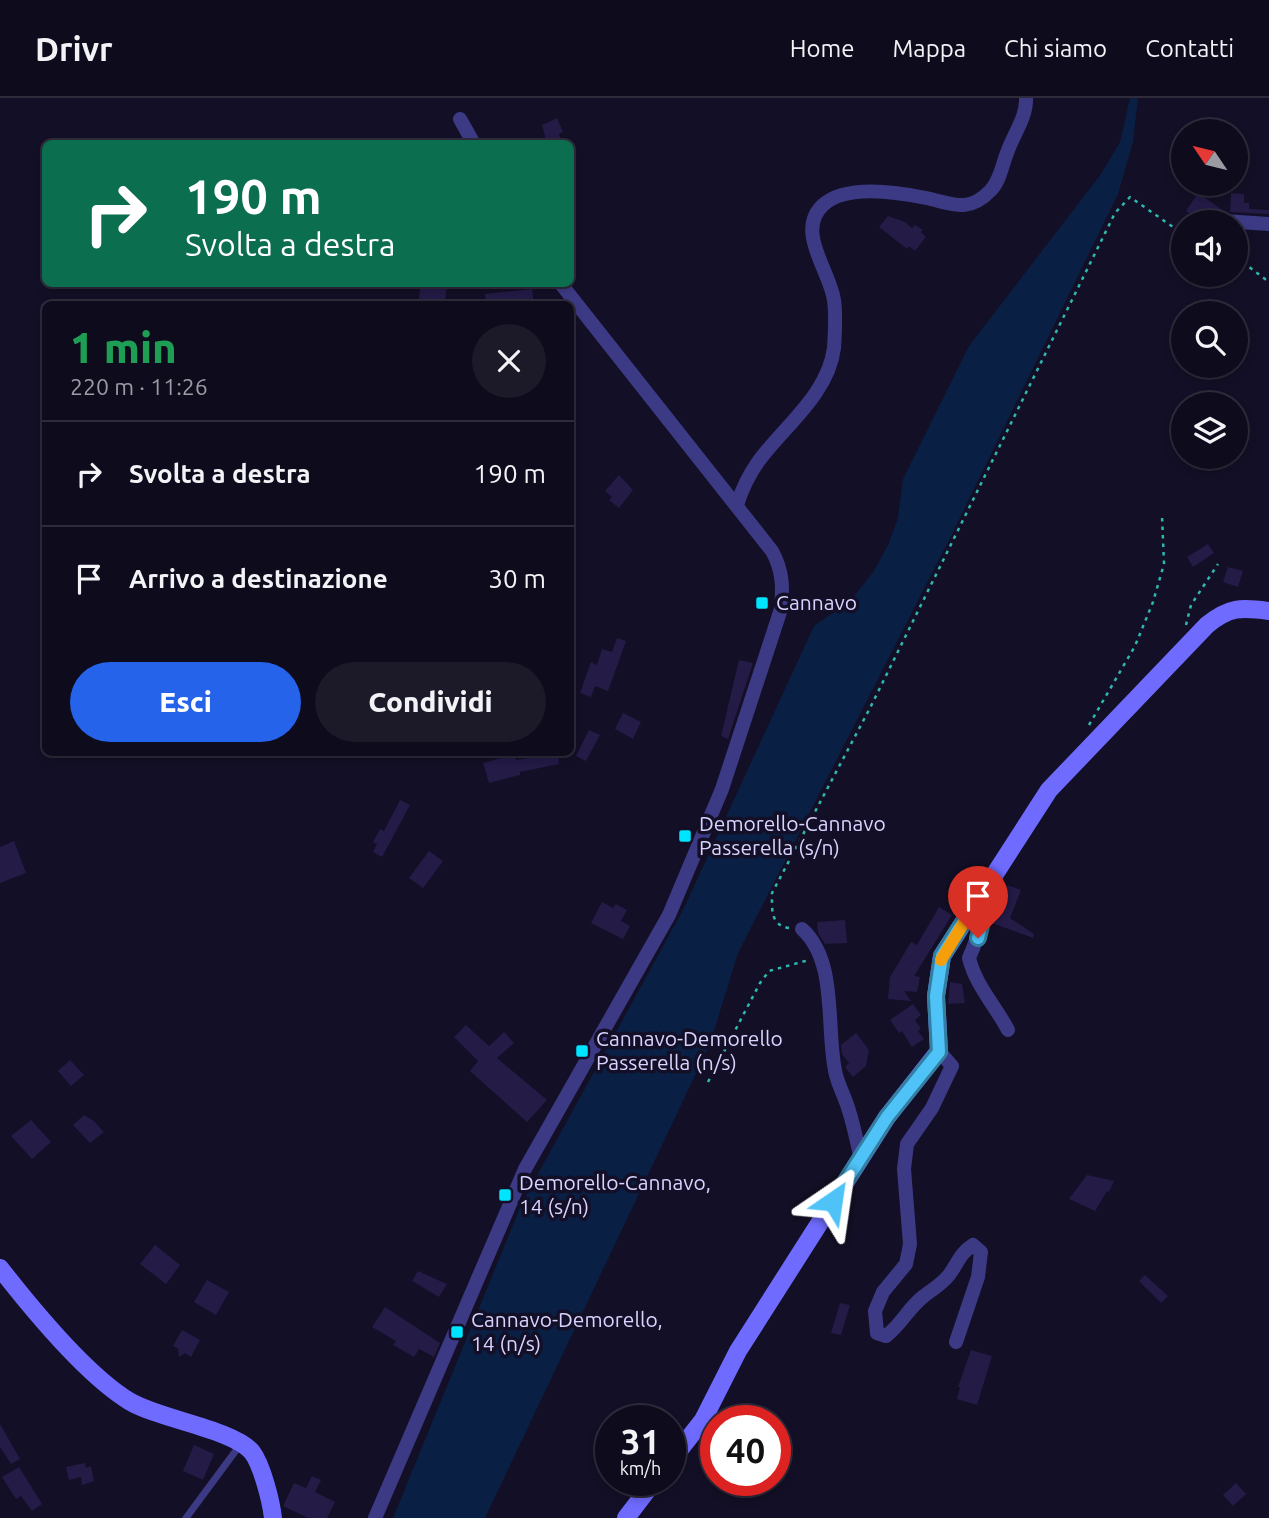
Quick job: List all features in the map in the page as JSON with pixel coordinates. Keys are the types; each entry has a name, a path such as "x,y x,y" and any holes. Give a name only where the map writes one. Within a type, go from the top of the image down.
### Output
{"street":[{"path":"737,505 744,484 759,460 810,401 832,360 834,299 812,232 814,216 839,195 870,191 926,198 952,206 964,206 979,200 998,181 1027,107 1026,98"},
{"path":"460,120 472,140"},
{"path":"1248,223 1269,224"},
{"path":"375,1518 525,1169 669,915 722,789 781,609 783,584 779,563 772,551 563,287"},
{"path":"956,1342 978,1277 981,1252 973,1245 962,1252 949,1275 925,1295 886,1336 877,1333 875,1311 883,1292 906,1264 910,1244 904,1169 907,1144 932,1108 952,1066 939,1052 936,996 942,956 1049,790 1223,612 1242,608 1269,611"},
{"path":"985,888 986,905 978,938 969,958 980,988 999,1012 1008,1030"},
{"path":"802,929 811,937 822,965 830,1007 836,1074 849,1111 860,1158"},
{"path":"686,1442 703,1420 738,1351 860,1158 887,1117 939,1052"},
{"path":"0,1268 23,1298 88,1368 128,1401 241,1444 251,1452 260,1468 273,1518"},
{"path":"626,1518 643,1496"}],"lane":[{"path":"186,1518 241,1444"}],"path":[{"path":"802,929 780,927 772,913 772,893 870,708 1115,213 1130,197 1171,226"},
{"path":"1248,266 1269,282"},
{"path":"1084,754 1084,736 1095,711 1135,646 1153,602 1164,564 1162,516"},
{"path":"1184,650 1184,631 1192,605 1218,564"},
{"path":"708,1082 760,983 769,971 804,960 812,960 822,965"}],"water":[{"path":"1130,98 1138,98 1133,142 1118,194 953,532 738,953 710,1044 485,1518 393,1518 522,1203 684,908 814,626 851,600 874,571 898,518 903,479 969,346 1101,174 1120,142"}],"building":[{"path":"557,118 563,132 559,134 561,140 546,140 542,125"},
{"path":"1196,196 1202,196 1223,210 1187,210"},
{"path":"1231,196 1244,196 1244,203 1249,203 1249,209 1269,210 1269,214 1248,213 1248,210 1230,210"},
{"path":"888,216 905,222 912,228 915,225 923,230 921,232 926,237 915,251 909,246 907,249 879,227"},
{"path":"421,287 447,287 445,301 418,301"},
{"path":"532,289 534,301 486,301 485,294"},
{"path":"619,475 633,490 619,508 609,500 612,497 605,491"},
{"path":"1208,544 1214,553 1193,567 1187,557"},
{"path":"1228,567 1243,571 1238,587 1223,582"},
{"path":"617,638 626,641 608,691 595,686 591,697 580,693 591,662 597,665 602,649 612,652"},
{"path":"739,660 753,663 728,739 721,736"},
{"path":"623,713 641,722 633,739 615,729"},
{"path":"589,730 600,735 586,761 576,756"},
{"path":"508,756 515,756 516,760 558,756 559,764 520,772 520,775 489,783 483,763"},
{"path":"400,800 410,805 382,857 373,852 377,844 373,842 380,829 384,831"},
{"path":"14,841 26,873 0,883 0,847"},
{"path":"429,851 443,861 423,888 409,878"},
{"path":"1007,885 1021,890 1010,918 1034,934 1033,938 992,923"},
{"path":"602,902 613,908 616,904 627,910 621,921 630,926 623,939 591,923"},
{"path":"939,907 952,915 914,976 920,977 917,992 904,991 911,1001 888,999 890,977 911,942 917,945"},
{"path":"845,920 847,943 825,944 818,933 817,922"},
{"path":"950,982 962,984 965,1003 948,1004"},
{"path":"913,1004 921,1015 915,1020 924,1039 912,1047 902,1031 899,1033 890,1020"},
{"path":"466,1025 489,1046 504,1032 514,1043 497,1058 547,1100 527,1122 470,1071 478,1061 454,1037"},
{"path":"856,1033 869,1050 866,1066 853,1077 845,1067 849,1063 842,1054 841,1045"},
{"path":"70,1060 84,1075 71,1086 58,1071"},
{"path":"84,1115 104,1132 90,1143 73,1125"},
{"path":"31,1120 51,1142 32,1159 11,1136"},
{"path":"1087,1175 1114,1181 1095,1211 1069,1199"},
{"path":"155,1245 180,1265 166,1284 140,1264"},
{"path":"418,1271 447,1284 439,1297 412,1281"},
{"path":"1145,1275 1168,1296 1161,1303 1139,1281"},
{"path":"207,1280 229,1292 216,1315 194,1302"},
{"path":"840,1303 850,1305 841,1335 831,1333"},
{"path":"385,1307 440,1343 434,1357 419,1349 414,1357 393,1345 396,1341 372,1327"},
{"path":"182,1330 200,1340 191,1357 185,1353 179,1357 178,1349 173,1346"},
{"path":"971,1350 992,1356 977,1405 957,1399 958,1387"},
{"path":"0,1424 20,1459 11,1464 0,1447"},
{"path":"194,1445 214,1454 203,1480 183,1471"},
{"path":"85,1463 86,1468 91,1466 94,1481 82,1485 81,1477 69,1480 66,1467"},
{"path":"19,1467 42,1504 32,1511 21,1496 16,1499 2,1477"},
{"path":"312,1476 321,1480 315,1492 335,1502 327,1518 308,1518 283,1506 294,1483 306,1488"},
{"path":"1236,1483 1246,1494 1233,1506 1223,1495"}],"slow traffic":[{"path":"941,960 984,890"}],"place":[{"name":"Cannavo","path":"762,603"},
{"name":"Demorello-Cannavo Passerella (s/n)","path":"685,836"},
{"name":"Cannavo-Demorello Passerella (n/s)","path":"582,1051"},
{"name":"Demorello-Cannavo, 14 (s/n)","path":"505,1195"},
{"name":"Cannavo-Demorello, 14 (n/s)","path":"457,1332"}],"route":[{"path":"833,1201 887,1117 939,1052 936,996 942,956 985,888 986,905 978,938"}]}
